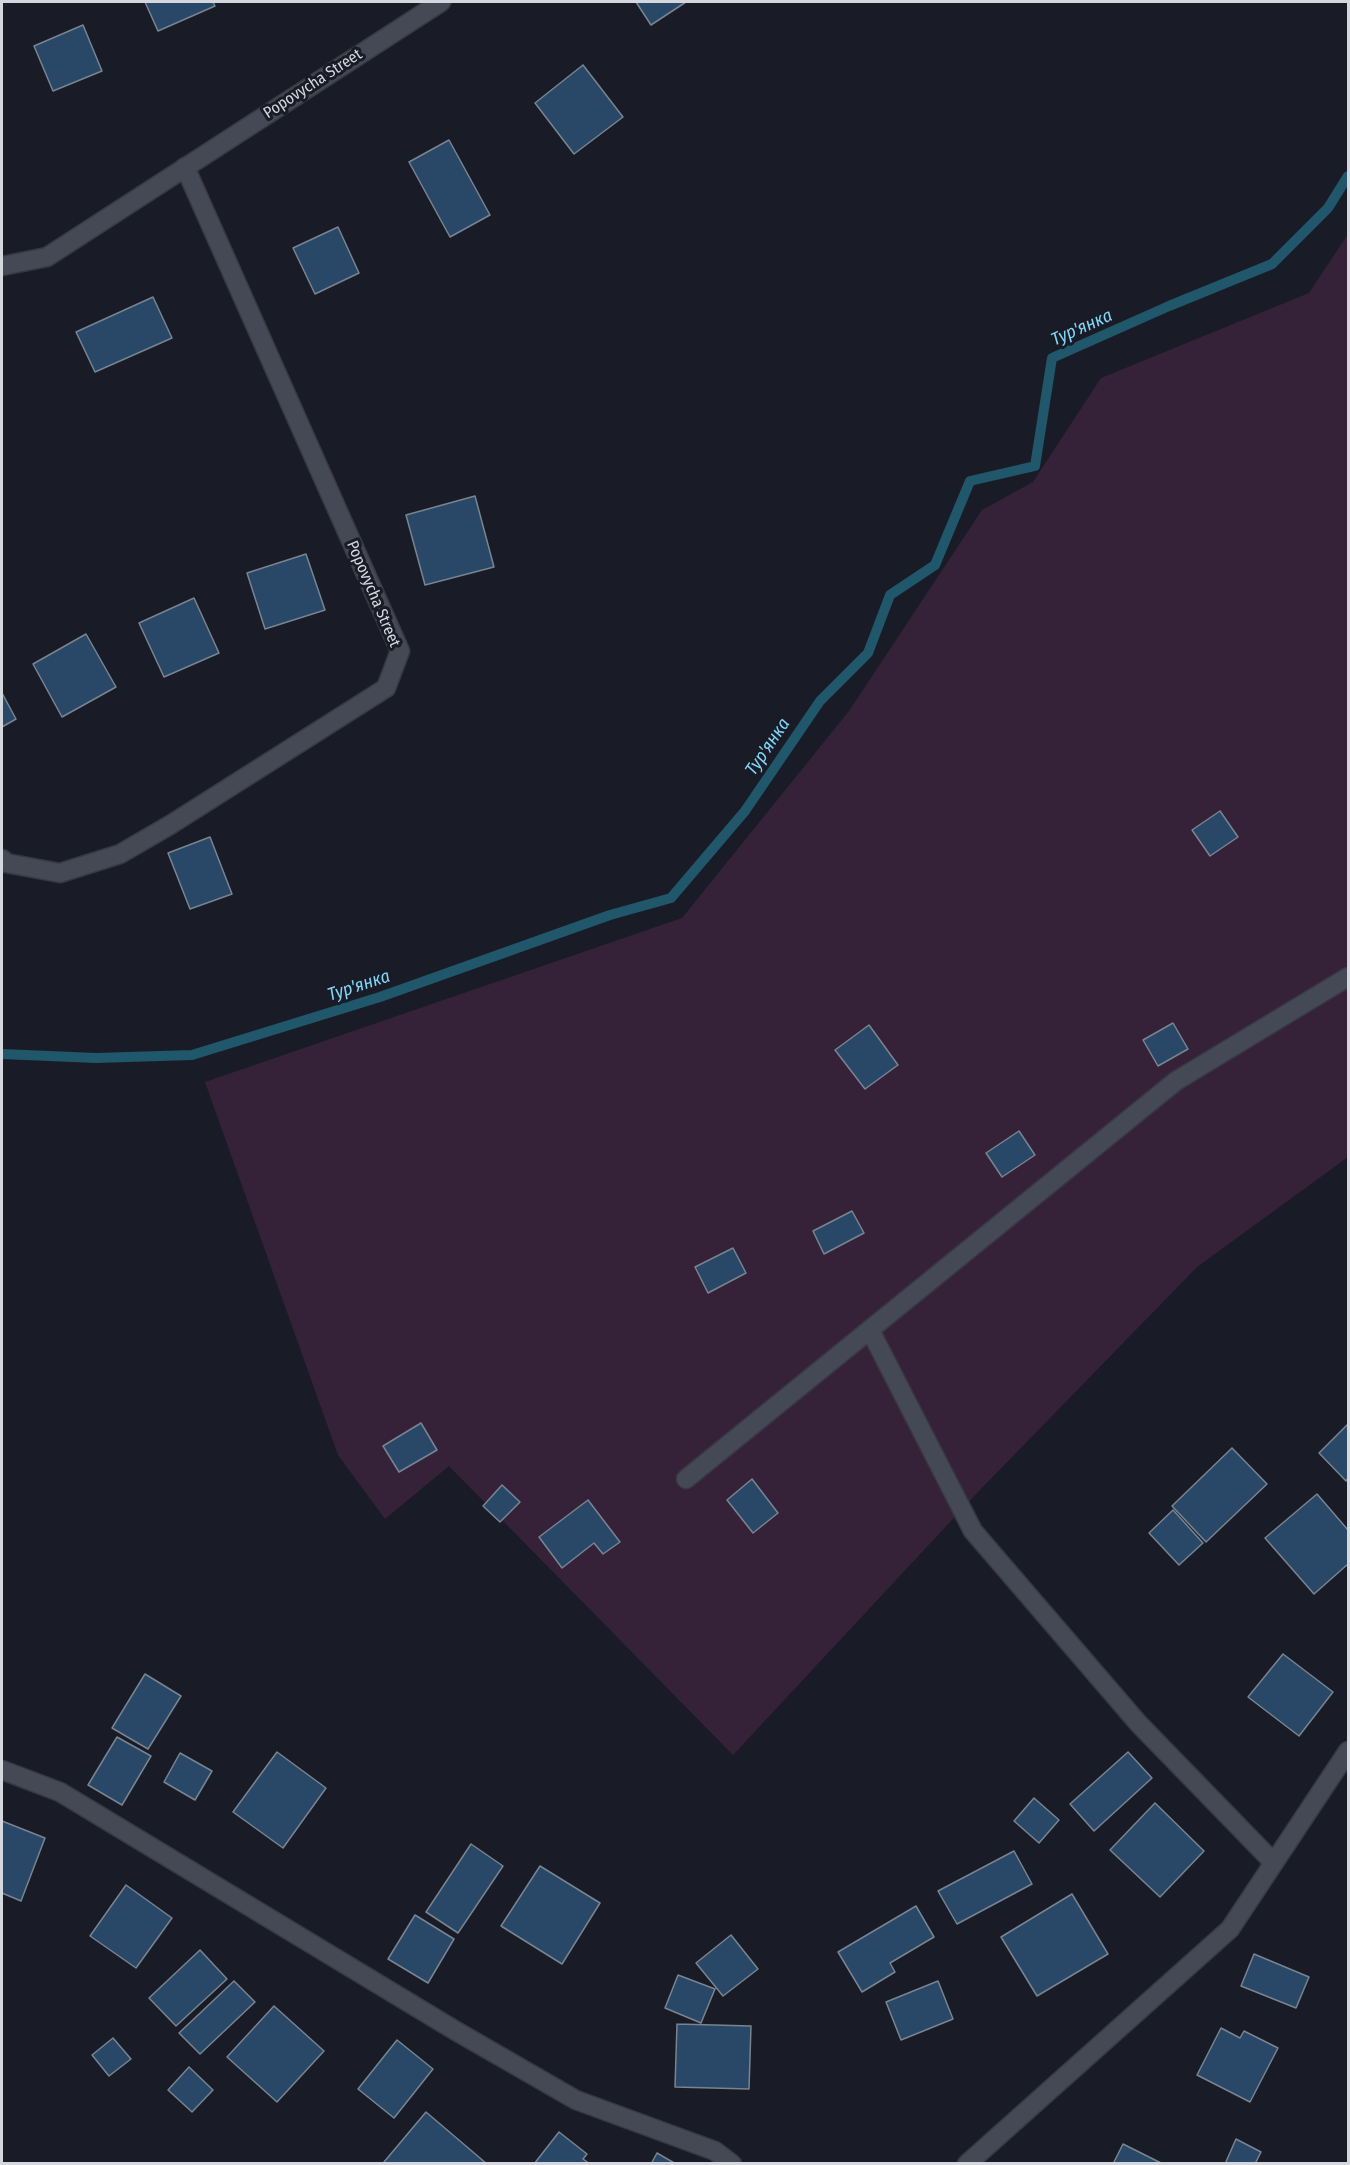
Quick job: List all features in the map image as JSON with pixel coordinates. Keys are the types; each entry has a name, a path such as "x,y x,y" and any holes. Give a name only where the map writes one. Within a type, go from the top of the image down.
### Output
{"street":[{"name":"Popovycha Street","path":"2,266 46,257 441,2"},
{"name":"Popovycha Street","path":"2,859 6,863 60,873 120,854 171,825 386,688 400,651 185,167"},
{"path":"686,1479 1176,1081 1348,977"},
{"path":"870,1330 973,1531 1138,1723 1274,1863"},
{"path":"967,2163 1230,1929 1348,1751"},
{"path":"2,1770 60,1792 456,2031 576,2100 715,2151 732,2163"}],"shaded area":[{"path":"1348,234 1348,1157 1197,1267 977,1493 733,1755 449,1466 385,1519 338,1455 205,1082 682,918 849,711 982,510 1033,482 1101,378 1309,293"}],"building":[{"path":"145,2 213,2 215,6 158,31"},
{"path":"636,2 686,2 651,25"},
{"path":"83,25 102,71 53,91 34,46"},
{"path":"583,65 623,117 574,154 535,103"},
{"path":"449,140 490,215 450,237 409,162"},
{"path":"338,227 359,273 315,294 293,248"},
{"path":"153,297 172,338 95,372 76,332"},
{"path":"475,496 494,567 425,585 406,515"},
{"path":"306,554 325,610 265,629 247,573"},
{"path":"194,598 219,653 164,677 139,623"},
{"path":"86,634 116,687 62,717 33,664"},
{"path":"2,693 16,719 2,727"},
{"path":"1220,811 1238,837 1210,856 1192,830"},
{"path":"210,837 232,894 190,909 168,853"},
{"path":"1173,1023 1188,1049 1158,1066 1143,1040"},
{"path":"869,1025 898,1065 865,1089 835,1050"},
{"path":"1019,1131 1035,1155 1002,1177 986,1153"},
{"path":"852,1211 864,1233 824,1254 813,1231"},
{"path":"733,1248 746,1273 708,1293 695,1267"},
{"path":"421,1423 437,1450 399,1472 383,1446"},
{"path":"1348,1424 1348,1478 1346,1481 1319,1453"},
{"path":"1232,1448 1267,1484 1206,1542 1172,1506"},
{"path":"752,1479 778,1513 753,1533 727,1500"},
{"path":"502,1485 520,1502 500,1522 483,1506"},
{"path":"1317,1494 1348,1530 1348,1564 1314,1594 1265,1538"},
{"path":"588,1500 620,1542 603,1554 594,1543 562,1568 539,1537"},
{"path":"1173,1510 1203,1543 1179,1565 1149,1533"},
{"path":"1283,1654 1333,1692 1299,1736 1248,1697"},
{"path":"145,1674 181,1696 148,1749 112,1728"},
{"path":"117,1737 151,1756 122,1805 88,1785"},
{"path":"277,1752 326,1788 283,1848 233,1812"},
{"path":"1128,1752 1152,1778 1094,1831 1070,1804"},
{"path":"180,1753 212,1771 195,1800 164,1782"},
{"path":"1034,1798 1059,1820 1039,1843 1014,1821"},
{"path":"1155,1803 1204,1851 1160,1897 1110,1850"},
{"path":"2,1821 45,1838 21,1901 2,1893"},
{"path":"471,1844 503,1866 458,1933 426,1912"},
{"path":"1014,1851 1032,1884 957,1924 938,1891"},
{"path":"540,1866 600,1903 562,1964 501,1926"},
{"path":"126,1885 172,1918 136,1968 90,1936"},
{"path":"1072,1894 1108,1954 1037,1996 1001,1937"},
{"path":"916,1906 934,1937 890,1963 895,1972 862,1992 838,1952"},
{"path":"415,1915 454,1939 428,1983 388,1959"},
{"path":"731,1935 758,1969 723,1996 696,1963"},
{"path":"200,1950 227,1979 176,2026 149,1998"},
{"path":"1254,1954 1309,1977 1296,2008 1241,1986"},
{"path":"678,1975 715,1989 701,2023 665,2008"},
{"path":"234,1981 255,2002 200,2054 179,2033"},
{"path":"938,1981 953,2019 901,2040 886,2002"},
{"path":"274,2006 324,2051 277,2102 227,2057"},
{"path":"677,2024 751,2026 749,2089 675,2087"},
{"path":"1221,2028 1240,2038 1244,2031 1278,2048 1250,2102 1197,2075"},
{"path":"113,2038 131,2059 109,2076 92,2055"},
{"path":"397,2040 433,2069 394,2118 358,2089"},
{"path":"189,2067 213,2090 192,2112 168,2090"},
{"path":"426,2112 487,2164 386,2164 384,2162"},
{"path":"559,2132 587,2154 583,2159 590,2164 534,2164"},
{"path":"1236,2139 1261,2152 1255,2164 1225,2164"},
{"path":"1123,2144 1163,2164 1113,2164"},
{"path":"657,2153 676,2164 651,2164"}],"waterway":[{"name":"Тур'янка","path":"2,1054 96,1058 192,1055 380,997 610,915 671,898 745,811 820,701 868,653 890,595 935,565 970,481 1035,466 1052,358 1169,306 1272,264 1328,208 1348,176"}]}
